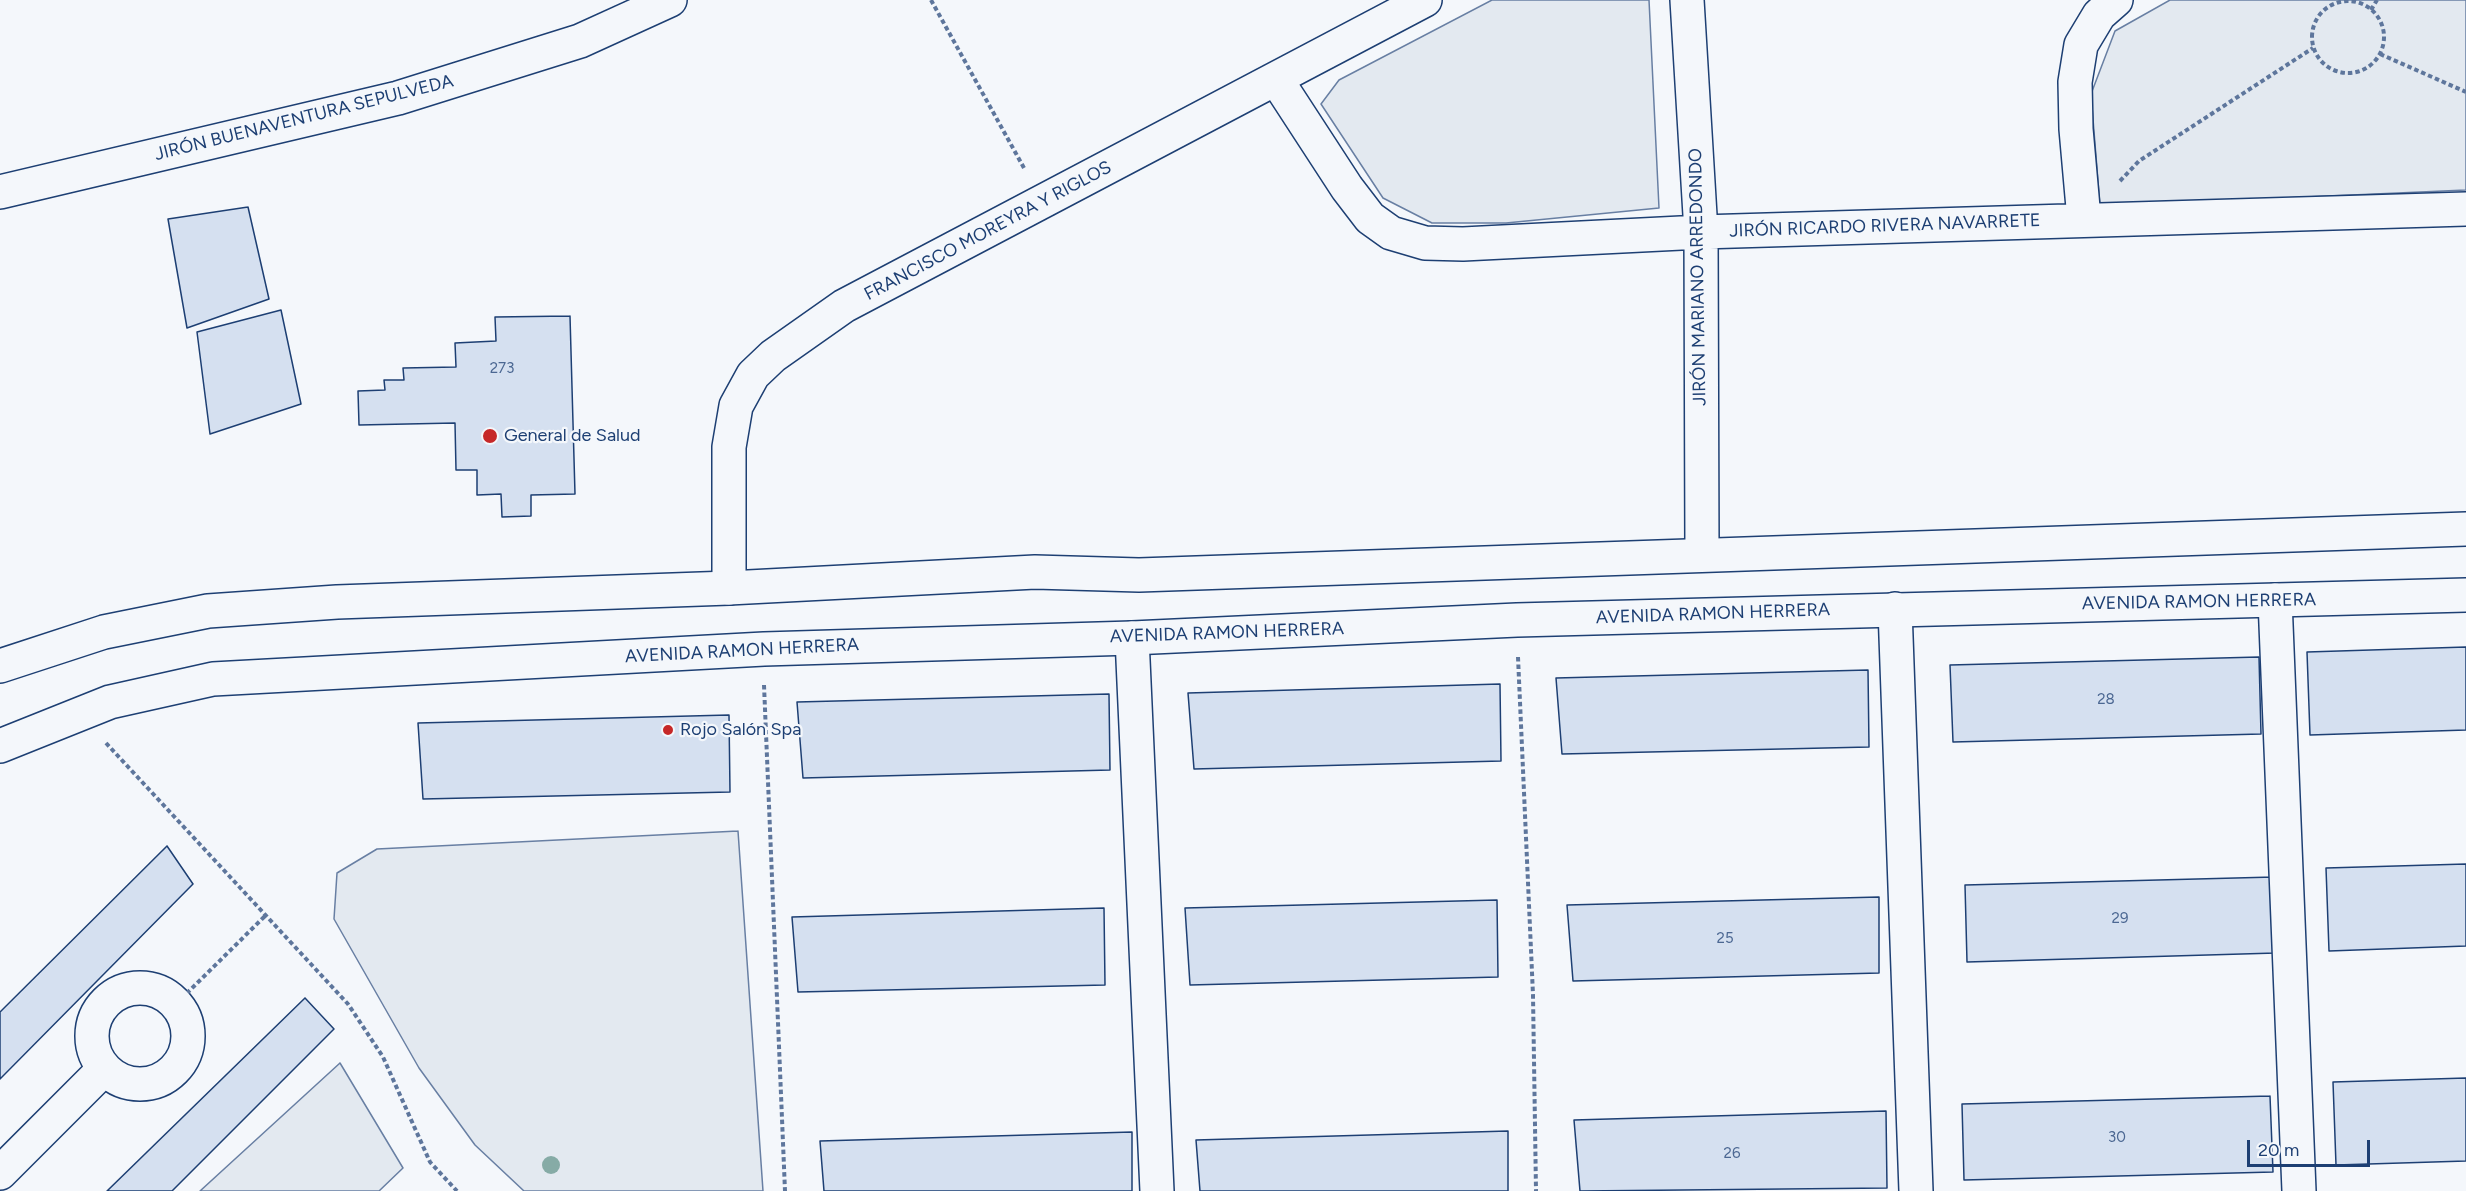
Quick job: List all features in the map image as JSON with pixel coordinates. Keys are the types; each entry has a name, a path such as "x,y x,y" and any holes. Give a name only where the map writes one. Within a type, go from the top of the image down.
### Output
{"main road":[{"name":"JIRÓN BUENAVENTURA SEPULVEDA","path":"0,192 398,98 580,41 670,0"},
{"name":"FRANCISCO MOREYRA Y RIGLOS","path":"729,588 729,447 736,406 753,375 794,340 844,306 1425,0"},
{"name":"JIRÓN MARIANO ARREDONDO","path":"1687,0 1701,232 1702,554"},
{"path":"2085,219 2076,129 2075,82 2081,45 2099,15 2116,0"},
{"name":"JIRÓN RICARDO RIVERA NAVARRETE","path":"1276,79 1347,188 1370,218 1391,233 1425,243 1463,244 1701,232 2085,219 2466,209"},
{"path":"0,666 104,632 208,611 337,602 729,588 1035,572 1139,575 2466,529"},
{"name":"AVENIDA RAMON HERRERA","path":"0,746 110,702 213,679 764,649 1132,638 1517,620 2466,595"},
{"path":"2275,600 2299,1191"},
{"path":"1895,609 1916,1191"},
{"path":"1132,638 1157,1191"},
{"path":"134,987 150,988 164,994 176,1004 185,1018 188,1034 186,1051 178,1066 150,1084 133,1084 117,1079 104,1069 95,1056 91,1041 95,1018 107,1000 120,991 134,987"},
{"path":"0,1173 104,1069"}],"path":[{"path":"931,0 1043,203"},
{"path":"2371,10 2377,0"},
{"path":"2354,2 2371,10 2381,22 2384,38 2380,54 2365,69 2345,74 2325,66 2313,48 2312,30 2320,13 2336,3 2354,2"},
{"path":"2085,219 2139,161 2313,48"},
{"path":"2380,54 2466,92"},
{"path":"1517,620 1533,994 1536,1191"},
{"path":"764,649 785,1191"},
{"path":"79,714 348,1004 383,1057 430,1162 457,1191"},
{"path":"176,1004 266,915"}],"shaded area":[{"path":"1492,0 1649,0 1659,208 1506,223 1432,223 1383,198 1321,104 1339,80"},
{"path":"2170,0 2466,0 2466,190 2100,206 2091,94 2115,31"},
{"path":"738,831 763,1191 524,1191 475,1145 419,1068 334,919 337,873 377,849"},
{"path":"340,1063 403,1168 379,1191 200,1191"}],"building":[{"path":"248,207 269,299 187,328 168,219"},
{"path":"281,310 301,404 210,434 197,332"},
{"path":"570,316 575,494 531,495 531,516 502,517 501,494 477,495 477,470 456,470 455,423 359,425 358,391 385,390 384,380 404,380 403,368 456,367 455,343 496,341 495,317"},
{"path":"2466,647 2466,730 2310,735 2307,652"},
{"path":"2259,657 2261,734 1953,742 1950,665"},
{"path":"1868,670 1869,747 1562,754 1556,678"},
{"path":"1500,684 1501,761 1194,769 1188,693"},
{"path":"1109,694 1110,770 803,778 797,702"},
{"path":"729,715 730,792 423,799 418,723"},
{"path":"167,846 193,884 0,1079 0,1012"},
{"path":"2466,864 2466,946 2329,951 2326,868"},
{"path":"2274,877 2276,953 1967,962 1965,885"},
{"path":"1879,897 1879,973 1573,981 1567,905"},
{"path":"1497,900 1498,977 1190,985 1185,908"},
{"path":"1104,908 1105,985 798,992 792,917"},
{"path":"305,998 334,1029 172,1191 107,1191"},
{"path":"2466,1078 2466,1161 2336,1165 2333,1082"},
{"path":"2270,1096 2273,1172 1964,1180 1962,1104"},
{"path":"1886,1111 1887,1188 1580,1191 1574,1120"},
{"path":"1508,1131 1508,1191 1200,1191 1196,1140"},
{"path":"1132,1132 1132,1191 824,1191 820,1141"}],"place":[{"name":"General de Salud","path":"490,436"},
{"name":"Rojo Salón Spa","path":"668,730"}]}
